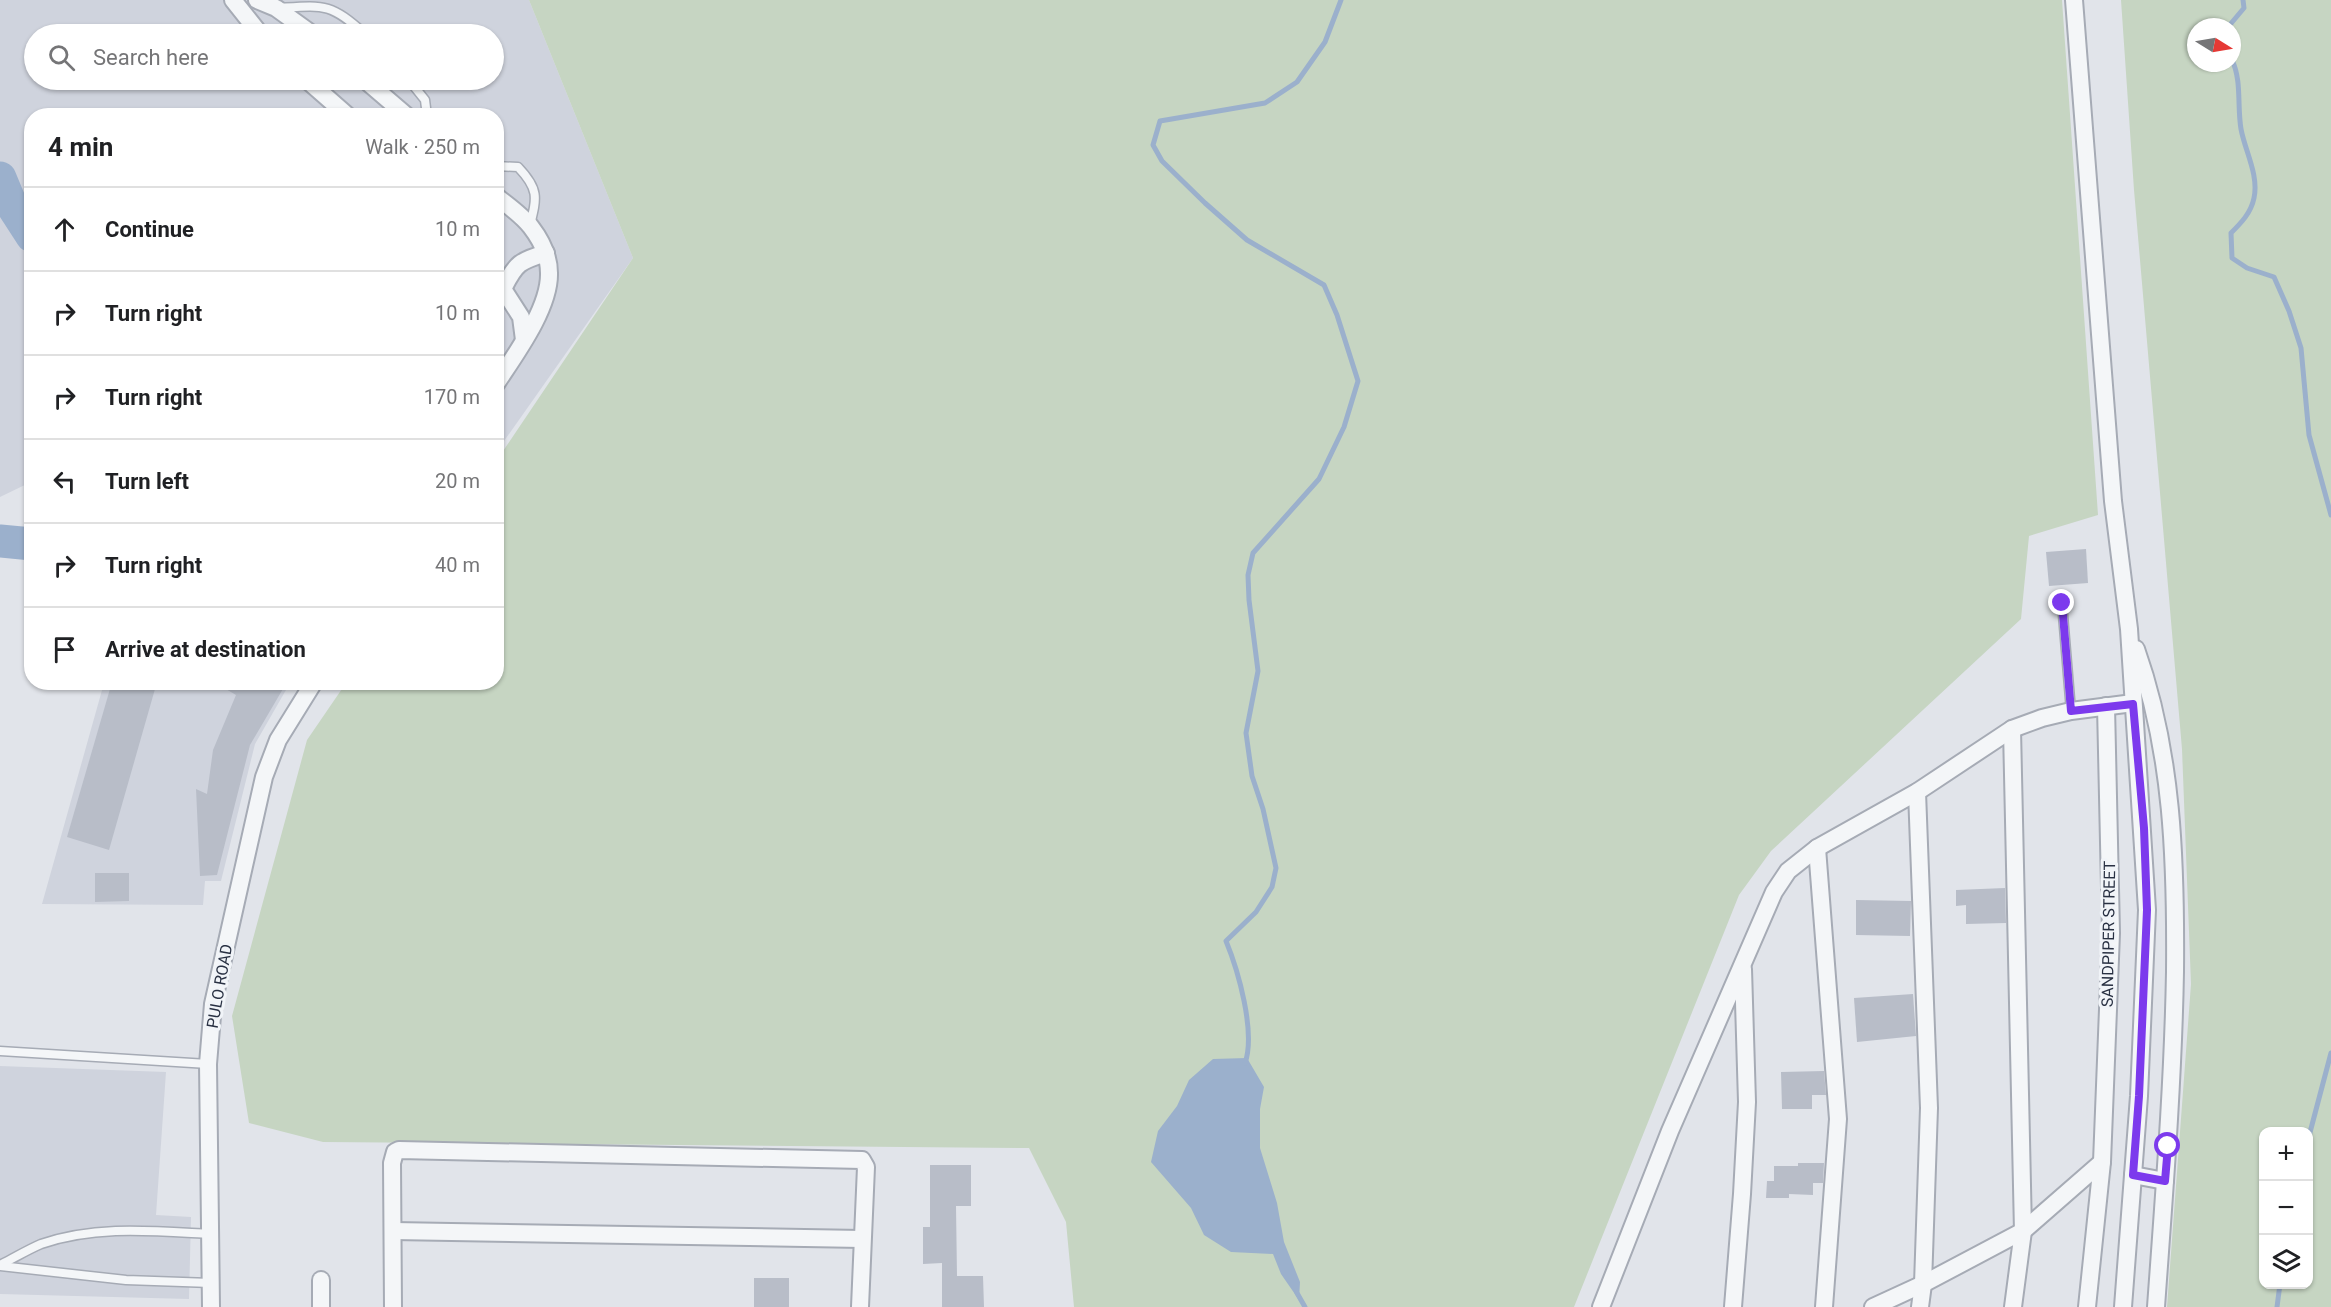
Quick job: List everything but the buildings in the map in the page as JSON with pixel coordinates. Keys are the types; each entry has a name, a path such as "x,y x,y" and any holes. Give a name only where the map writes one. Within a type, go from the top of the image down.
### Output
{"street":[{"path":"233,0 252,24"},
{"path":"257,0 276,8 298,24"},
{"path":"2074,0 2113,501 2129,628 2144,828 2147,910 2139,1096 2123,1307"},
{"path":"318,90 339,108"},
{"path":"377,90 398,108"},
{"path":"504,203 530,225 546,253 550,274 544,302 504,371"},
{"path":"504,278 527,259 546,253"},
{"path":"504,289 521,317 524,340"},
{"path":"2129,628 2149,685 2162,745 2170,804 2176,897 2171,1103 2156,1307"},
{"name":"PULO ROAD","path":"211,1307 208,1064 213,1004 264,777 278,740 309,690"},
{"path":"1601,1307 1670,1131 1774,892 1788,871 1818,848 1917,792 2012,729 2071,711 2133,704"},
{"name":"SANDPIPER STREET","path":"2087,1307 2102,1162 2111,933 2106,706"},
{"path":"2012,729 2023,1231 2013,1307"},
{"path":"1917,792 1929,1108 1923,1284 1920,1307"},
{"path":"1818,848 1838,1119 1824,1307"},
{"path":"1733,1307 1747,1102 1743,962"},
{"path":"393,1307 392,1163 395,1152 399,1150 862,1160 866,1167 860,1307"},
{"path":"1873,1307 1923,1284 2023,1231 2102,1162"},
{"path":"2133,1175 2165,1181"},
{"path":"393,1231 862,1239"},
{"path":"321,1280 321,1307"}],"lane":[{"path":"276,8 317,5 341,13 354,24"},
{"path":"418,90 425,100 426,108"},
{"path":"504,166 518,167 530,180 536,200 530,225"},
{"path":"2062,603 2071,711"},
{"path":"0,1051 208,1064"},
{"path":"0,1265 41,1245 77,1234 125,1229 210,1234"},
{"path":"0,1265 116,1279 211,1283"}],"shaded area":[{"path":"0,0 529,0 633,258 504,441 504,108 24,108 24,485 0,497"},
{"path":"102,690 286,690 255,744 221,881 205,881 203,905 42,904"},
{"path":"0,1066 166,1072 156,1215 191,1217 189,1299 0,1294"}],"green space":[{"path":"529,0 2062,0 2098,515 2029,536 2021,619 1771,851 1739,895 1574,1307 1074,1307 1066,1222 1029,1148 323,1142 249,1123 232,1016 307,740 341,690 504,690 504,450 633,258"},
{"path":"2121,0 2331,0 2331,1307 2167,1307 2191,984 2182,749 2134,190"}],"water":[{"path":"1247,1058 1264,1087 1260,1109 1260,1148 1277,1203 1284,1242 1300,1282 1299,1300 1281,1274 1273,1254 1231,1252 1204,1235 1191,1208 1151,1162 1158,1131 1177,1106 1189,1080 1213,1059"}],"waterway":[{"path":"1245,1063 1248,1050 1247,1018 1236,968 1226,941 1256,912 1272,887 1276,868 1263,809 1252,776 1246,733 1258,671 1248,575 1253,553 1319,479 1344,427 1358,381 1337,315 1324,285 1247,240 1162,161 1153,145 1160,121 1265,103 1297,82 1325,42 1341,0"},
{"path":"2236,18 2244,8 2243,0"},
{"path":"2236,72 2241,129 2253,172 2255,189 2253,203 2248,213 2231,233 2232,258 2247,268 2274,277 2289,311 2301,348 2309,435 2331,515"},
{"path":"0,178 10,202 24,224"},
{"path":"0,541 24,543"},
{"path":"2311,1127 2331,1053"},
{"path":"2277,1307 2279,1289"},
{"path":"1297,1293 1305,1307"}],"route":[{"path":"2062,603 2071,711 2133,704 2144,828 2147,910 2139,1096 2133,1175 2165,1181 2168,1146"}]}
